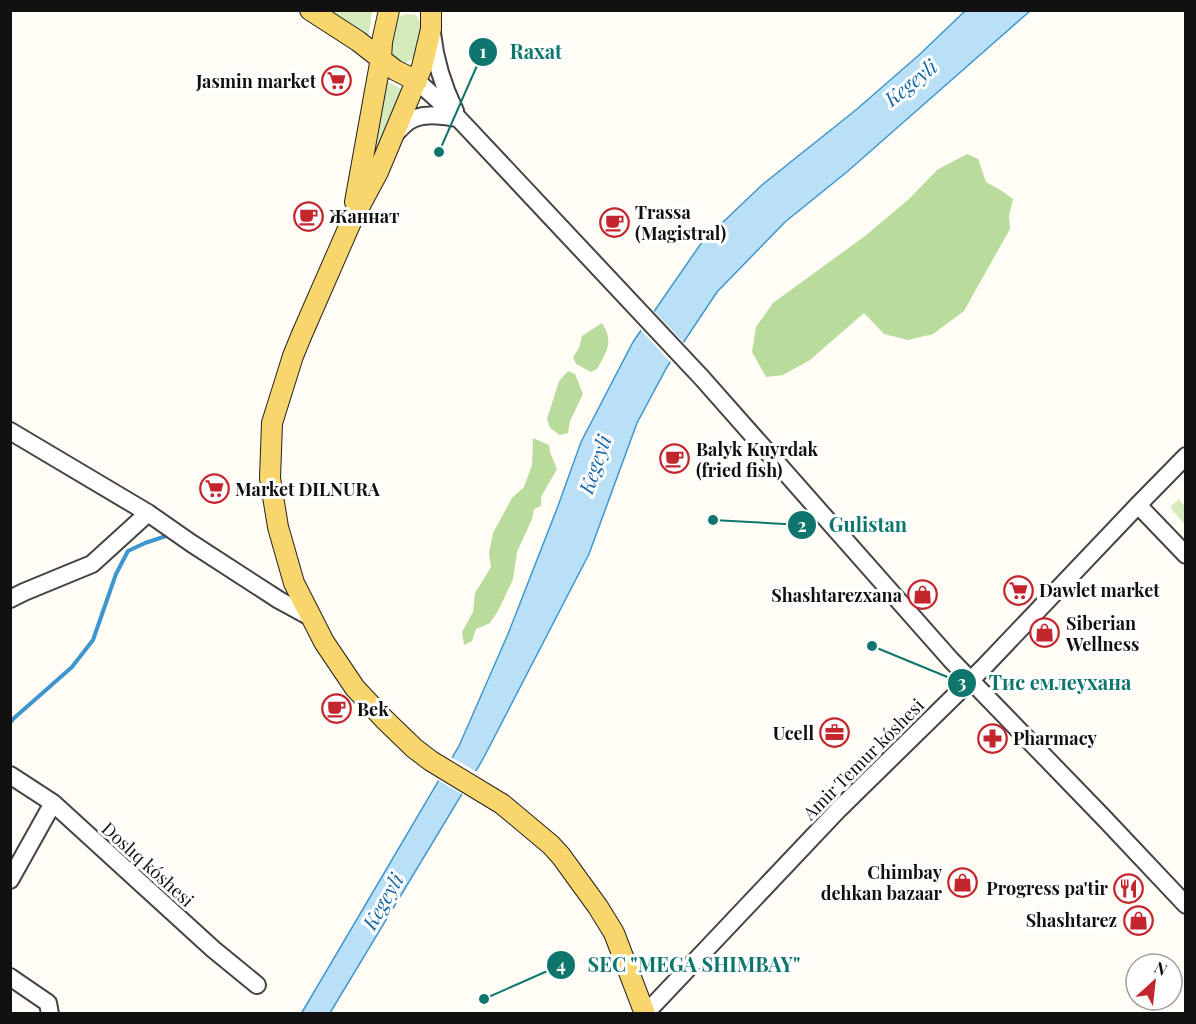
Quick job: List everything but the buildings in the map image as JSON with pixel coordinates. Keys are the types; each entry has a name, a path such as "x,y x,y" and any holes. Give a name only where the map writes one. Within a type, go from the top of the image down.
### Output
{"main road":[{"path":"310,10 358,41 395,70 417,81"},
{"path":"351,222 389,10"},
{"path":"430,16 427,52 417,81 378,172 351,222 298,345 272,423 270,478 278,527 294,583 324,642 355,688 384,719 431,762 502,804 551,845 572,870 614,933 645,1014"}],"street":[{"path":"430,16 434,50 444,87 458,118"},
{"path":"417,81 458,118 702,378 970,681 1185,905"},
{"path":"393,136 408,121 420,116 458,118"},
{"path":"10,431 148,513 279,600 312,618"},
{"name":"Amir Temur kóshesi","path":"645,1014 839,809 970,681 1185,456"},
{"path":"1138,505 1185,555"},
{"path":"10,599 92,564 148,513"},
{"name":"Doslıq kóshesi","path":"10,775 52,803 213,949 257,985"},
{"path":"10,880 52,803"},
{"path":"10,977 48,1003 50,1014"}],"green space":[{"path":"324,11 372,12 368,38"},
{"path":"416,15 422,25 418,55 403,63 396,61 389,53 394,22 400,16"},
{"path":"387,81 407,92 372,170"},
{"path":"967,154 978,159 986,182 1013,199 1009,216 1010,229 964,311 933,334 908,340 884,334 864,313 810,360 783,375 766,377 752,352 756,327 773,303 865,236 909,199 937,170"},
{"path":"602,323 608,336 608,346 597,369 591,372 576,364 573,357 579,348 582,336"},
{"path":"568,371 575,374 583,394 570,421 568,433 560,435 550,428 547,419 559,381"},
{"path":"533,438 549,445 557,469 541,497 541,506 534,509 532,519 517,552 513,579 498,611 490,623 476,629 472,641 464,645 462,632 473,612 475,593 491,567 489,553 493,533 512,498 524,487 532,465"},
{"path":"1179,499 1185,507 1185,525 1170,507"}],"water":[{"name":"Kegeyli","path":"965,11 1030,11 848,171 785,222 717,292 667,367 637,423 589,554 483,759 330,1013 301,1014 459,746 508,634 581,442 633,342 702,242 762,185 857,109"}],"pier":[{"path":"652,309 686,345 672,364 639,328"},
{"path":"449,756 479,773 465,796 436,779"}],"waterway":[{"path":"10,723 72,667 93,640 116,574 128,551 166,536"}],"place":[{"name":"Jasmin market","path":"337,81"},
{"name":"Raxat","path":"439,152"},
{"name":"Жаннат","path":"308,216"},
{"name":"Trassa (Magistral)","path":"614,222"},
{"name":"Balyk Kuyrdak (fried fish)","path":"675,459"},
{"name":"Market DILNURA","path":"214,489"},
{"name":"Gulistan","path":"713,520"},
{"name":"Dawlet market","path":"1018,590"},
{"name":"Shashtarezxana","path":"923,595"},
{"name":"Siberian Wellness","path":"1045,633"},
{"name":"Тис емлеухана","path":"872,646"},
{"name":"Bek","path":"336,709"},
{"name":"Ucell","path":"835,733"},
{"name":"Pharmacy","path":"992,738"},
{"name":"Chimbay dehkan bazaar","path":"963,882"},
{"name":"Progress pa'tir","path":"1129,888"},
{"name":"Shashtarez","path":"1138,920"},
{"name":"SEC \"MEGA SHIMBAY\"","path":"484,999"}]}
